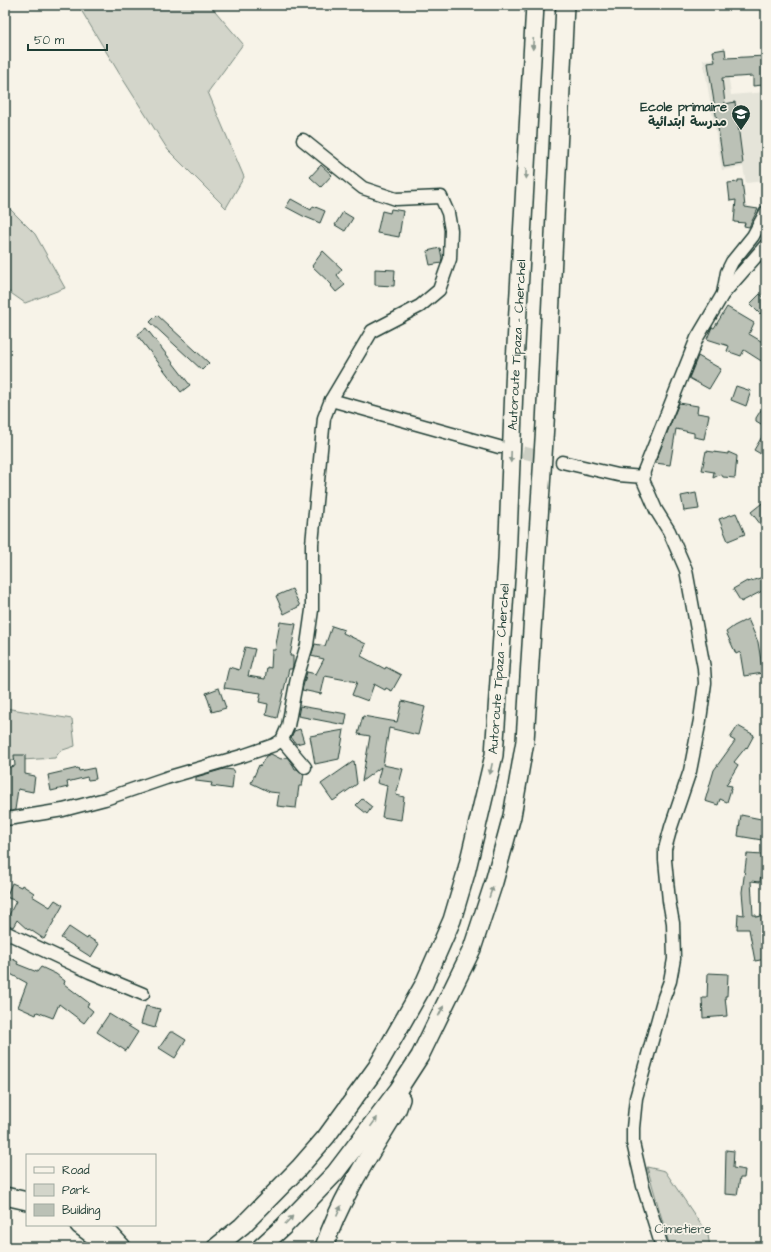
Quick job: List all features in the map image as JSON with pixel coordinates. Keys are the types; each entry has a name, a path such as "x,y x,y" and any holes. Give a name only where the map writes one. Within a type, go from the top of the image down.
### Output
{"highway":[{"name":"Autoroute Tipaza - Cherchel","path":"216,1247 242,1226 299,1168 326,1137 377,1067 423,986 452,920 466,873 494,756 507,561 516,355 535,5"},
{"path":"324,1247 341,1205 356,1176 397,1110 420,1056 472,949 494,882 512,816 525,741 545,424 565,5"},
{"path":"261,1247 335,1173 393,1096 420,1056"},
{"path":"5,1184 26,1189"},
{"path":"5,1196 26,1201"},
{"path":"81,1226 106,1247"},
{"path":"99,1226 111,1235 122,1247"}],"street":[{"path":"5,819 63,810 105,799 166,778 245,755 274,745 282,740 288,726 297,678 307,645 311,617 313,536 324,418 331,400 372,331 420,306 439,290 450,259 450,230 448,213 441,197 396,199 362,188 303,140"},
{"path":"723,294 727,272 732,262 753,236 766,212"},
{"path":"662,1247 642,1186 633,1143 633,1128 636,1098 664,997 670,981 674,959 673,923 669,901 665,849 690,771 700,720 704,668 686,570 669,531 656,510 643,480 644,471 697,338 723,294 766,245"},
{"path":"331,400 499,446"},
{"path":"562,462 618,475 644,477"},
{"path":"282,740 305,767"},
{"path":"5,932 90,972 142,994"}],"shaded area":[{"name":"Ecole primaire مدرسة ابتدائية","path":"726,57 731,95 766,92 766,181 746,183 743,167 722,170 703,60"}],"green space":[{"path":"78,5 210,5 243,44 208,92 244,177 226,208 168,150"},
{"path":"5,204 35,234 65,288 25,303 5,289"},
{"path":"5,708 72,719 75,746 60,751 55,758 5,761"},
{"name":"Cimetiere","path":"647,1167 665,1171 708,1235 710,1247 670,1247"}],"building":[{"path":"725,49 726,58 766,56 766,76 763,77 763,85 753,86 753,76 722,78 725,104 735,102 743,164 724,167 708,63 715,62 713,51"},
{"path":"321,165 332,175 321,187 310,177"},
{"path":"738,180 742,180 745,207 758,209 749,227 744,226 745,223 734,222 736,200 730,201 728,183 738,182"},
{"path":"291,199 311,210 313,206 325,211 320,223 286,207"},
{"path":"391,209 403,211 399,237 377,233 382,211 390,213"},
{"path":"343,212 353,218 345,231 335,225"},
{"path":"440,248 442,258 441,263 430,265 427,251"},
{"path":"323,251 342,269 337,275 345,285 336,292 331,286 332,285 312,266"},
{"path":"375,269 395,270 394,286 375,285"},
{"path":"760,294 766,299 766,308 760,314 750,304"},
{"path":"727,307 754,323 749,334 766,344 766,364 744,350 741,356 727,351 729,346 707,339 712,327 714,328"},
{"path":"157,315 209,363 202,370 150,322"},
{"path":"146,328 190,385 181,392 137,335"},
{"path":"698,356 721,369 709,389 689,378"},
{"path":"736,386 751,391 746,406 731,400"},
{"path":"766,402 766,427 756,421 756,418"},
{"path":"679,403 698,406 697,413 709,415 704,439 694,437 694,433 676,429 670,465 655,463"},
{"path":"766,430 766,457 754,450"},
{"path":"706,451 728,454 728,452 737,456 735,478 723,477 721,474 713,478 714,472 702,470"},
{"path":"696,493 699,509 684,511 681,496"},
{"path":"766,500 766,521 761,525 751,512"},
{"path":"736,513 745,534 728,541 719,519"},
{"path":"766,576 766,589 741,602 733,589 747,581 748,582"},
{"path":"292,589 300,606 284,614 276,596"},
{"path":"748,619 758,642 763,673 744,676 740,652 736,654 726,632"},
{"path":"280,622 296,624 290,656 293,656 293,665 292,669 289,669 277,718 266,715 268,704 259,702 261,693 224,688 229,667 239,670 245,647 255,649 248,676 265,679 267,667 271,668 272,650 275,650"},
{"path":"332,626 344,630 343,633 366,644 361,656 385,669 386,667 401,675 392,691 386,688 385,690 374,684 368,701 352,695 357,682 325,676 321,694 302,690 307,672 316,674 324,659 311,656 315,644 325,646"},
{"path":"219,688 226,708 212,712 206,693"},
{"path":"402,701 425,707 418,735 389,728 383,765 403,769 396,795 404,797 401,820 382,817 387,786 377,783 381,767 362,781 370,736 358,734 363,716 397,722"},
{"path":"300,706 347,714 345,725 298,716"},
{"path":"738,726 754,735 747,748 746,747 734,762 738,765 726,785 732,786 727,802 720,799 718,805 705,801 714,770 735,741 730,738"},
{"path":"300,729 304,742 296,744 291,737 294,731"},
{"path":"344,730 339,759 315,764 310,736"},
{"path":"271,754 281,759 287,757 295,769 304,774 302,786 299,786 296,808 277,806 279,793 270,792 251,783 259,765 260,766 266,756"},
{"path":"14,755 25,755 25,774 35,776 33,792 18,789 15,810 11,811 5,810 5,768 15,766"},
{"path":"354,761 357,784 333,801 321,784"},
{"path":"78,768 79,771 94,768 96,779 88,780 87,777 67,782 68,787 51,791 48,775"},
{"path":"224,769 234,770 232,789 211,786 212,783 196,781 196,777"},
{"path":"362,799 372,807 367,814 356,805"},
{"path":"741,815 766,820 762,840 738,836"},
{"path":"747,854 763,855 760,882 751,881 753,915 756,915 756,917 766,915 766,959 755,961 749,929 737,929 738,914 744,915 742,892"},
{"path":"12,883 21,887 22,885 34,893 32,896 50,907 55,900 63,905 44,939 29,929 28,930 17,920 13,927 5,923 16,901 6,897"},
{"path":"69,927 87,939 88,937 99,944 91,957 61,938"},
{"path":"5,955 18,962 17,964 37,972 41,967 56,974 65,981 64,984 89,1003 87,1006 93,1011 84,1023 59,1004 53,1018 37,1012 36,1015 18,1007 27,983 5,971"},
{"path":"708,973 728,974 727,996 725,996 727,1016 703,1018 702,998 707,998"},
{"path":"146,1006 160,1009 155,1028 141,1024"},
{"path":"109,1014 138,1032 126,1051 97,1032"},
{"path":"170,1032 173,1032 186,1040 175,1058 159,1048"},
{"path":"726,1150 734,1151 733,1168 745,1170 744,1178 740,1178 737,1195 725,1194"}],"tunnel":[{"path":"505,448 562,462"}],"place":[{"name":"Ecole primaire مدرسة ابتدائية","path":"741,131"}]}
